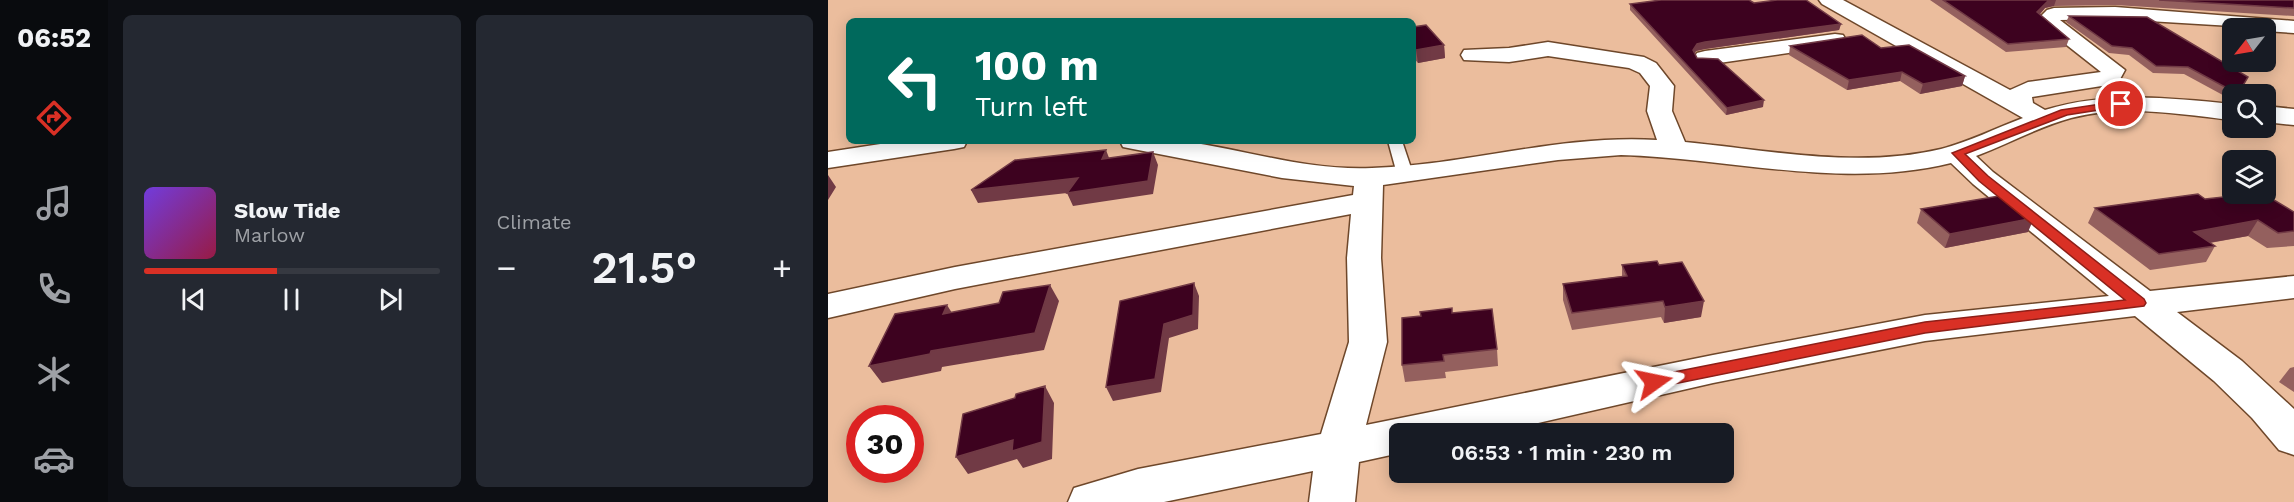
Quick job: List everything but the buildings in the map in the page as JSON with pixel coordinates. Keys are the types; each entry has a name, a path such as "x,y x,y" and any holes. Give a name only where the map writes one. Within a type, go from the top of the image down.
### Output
{"street":[{"path":"1829,0 2045,120"},
{"path":"2021,106 2020,94 2028,89 2100,80 2111,76 2113,70 2047,20 2054,14 2115,13 2294,27"},
{"path":"1705,58 1890,32"},
{"path":"1473,55 1569,50 1636,62 1648,68 1662,86 1657,100 1660,117 1675,150"},
{"path":"828,306 1368,190 1405,174 1540,151 1622,147 1851,165 1912,162 1957,153 2065,112 2121,104 2222,111"},
{"path":"2276,115 2294,117"},
{"path":"828,160 934,144"},
{"path":"1150,144 1298,171 1368,190"},
{"path":"1957,153 1983,178 2228,371 2280,416 2294,438"},
{"path":"1332,502 1338,449 1368,342 1364,258 1368,190"},
{"path":"1464,423 1863,338 1925,328 2294,287"},
{"path":"1091,502 1138,488 1389,438"}],"lane":[{"path":"1396,144 1405,174"}],"route":[{"path":"1654,382 1863,338 1925,328 2139,303 1983,178 1957,153 2065,112 2101,105 2121,104"}]}
